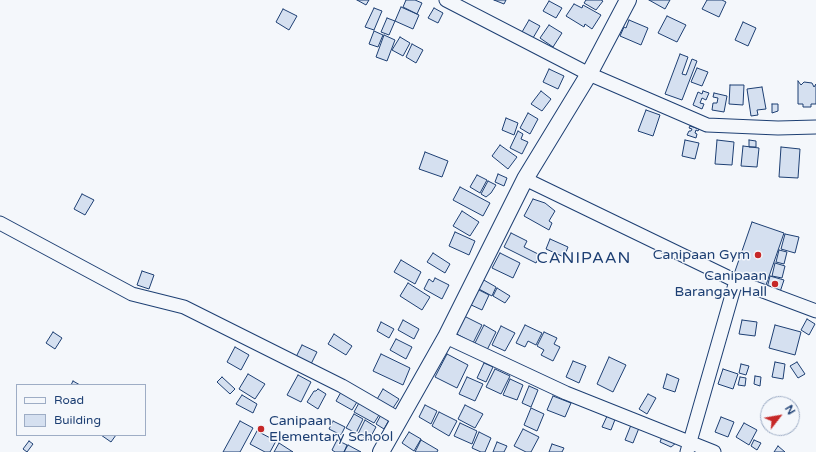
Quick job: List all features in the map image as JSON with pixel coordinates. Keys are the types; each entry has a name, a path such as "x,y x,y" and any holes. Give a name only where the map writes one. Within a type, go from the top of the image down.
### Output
{"main road":[{"path":"380,452 446,337 525,179 589,74 628,0"}],"street":[{"path":"446,0 589,74 707,125 778,128 816,127"},
{"path":"525,179 736,281 816,311"},
{"path":"0,223 132,294 184,307 342,386 399,419"},
{"path":"689,448 736,281"},
{"path":"446,337 689,448 714,452"}],"building":[{"path":"357,0 369,0 366,5"},
{"path":"406,0 415,0 422,3 417,14 403,7"},
{"path":"494,0 506,0 504,4"},
{"path":"586,0 603,1 596,10 584,3"},
{"path":"649,0 670,0 665,9"},
{"path":"707,0 722,0 726,2 719,17 702,9"},
{"path":"549,1 562,8 556,18 543,11"},
{"path":"574,4 582,8 583,5 601,15 592,29 585,24 584,27 566,16"},
{"path":"401,7 419,15 413,29 395,21"},
{"path":"374,8 382,11 374,30 365,27"},
{"path":"434,8 443,13 438,23 428,18"},
{"path":"283,9 297,16 289,30 276,22"},
{"path":"667,16 686,25 677,42 658,33"},
{"path":"387,18 395,21 389,35 381,32"},
{"path":"529,20 540,26 533,38 522,32"},
{"path":"629,20 648,28 641,45 620,36 624,27 626,28"},
{"path":"743,22 756,28 748,46 735,40"},
{"path":"549,25 562,33 553,47 540,38"},
{"path":"374,31 383,35 378,47 369,44"},
{"path":"384,35 395,40 387,61 376,57"},
{"path":"400,37 410,43 403,56 392,50"},
{"path":"412,44 423,50 416,63 406,57"},
{"path":"680,54 688,57 682,74 686,75 692,59 697,61 682,100 665,94"},
{"path":"697,68 708,72 702,86 691,82"},
{"path":"549,69 564,76 558,89 543,82"},
{"path":"798,81 801,85 804,82 812,83 814,87 816,84 816,104 811,104 811,107 803,107 803,104 798,104"},
{"path":"730,85 744,85 743,105 729,104"},
{"path":"762,87 766,109 757,110 758,115 751,116 747,89"},
{"path":"541,91 551,99 542,111 531,104"},
{"path":"703,91 709,93 706,100 702,98 700,103 704,104 702,109 693,105 698,92 702,94"},
{"path":"714,93 727,96 724,112 712,110 713,103 717,103 718,98 713,97"},
{"path":"772,104 778,104 778,111 772,113"},
{"path":"646,110 660,115 653,136 638,131"},
{"path":"528,113 538,119 530,134 520,128"},
{"path":"506,118 518,123 514,135 502,130"},
{"path":"690,126 699,129 698,131 696,130 695,133 697,134 696,138 687,135 692,129 689,128"},
{"path":"518,131 523,134 521,139 528,142 522,154 510,148"},
{"path":"685,140 699,143 695,159 682,156"},
{"path":"717,140 734,142 732,165 715,164"},
{"path":"749,140 756,141 756,147 749,147"},
{"path":"500,145 517,157 508,169 492,156"},
{"path":"743,146 759,148 757,167 741,166"},
{"path":"781,147 800,149 798,178 779,177"},
{"path":"425,152 448,161 442,177 419,169"},
{"path":"498,174 507,178 504,186 495,182"},
{"path":"477,175 487,180 480,193 470,187"},
{"path":"488,181 496,185 491,193 486,197 481,194"},
{"path":"460,187 490,203 483,216 453,200"},
{"path":"82,194 94,200 85,215 74,209"},
{"path":"533,199 545,203 555,211 549,221 552,223 549,230 524,216"},
{"path":"462,211 479,222 470,236 453,226"},
{"name":"Canipaan Gym","path":"752,222 784,233 765,288 733,277"},
{"path":"455,232 475,241 469,255 449,246"},
{"path":"511,233 527,241 524,247 540,255 536,263 504,247"},
{"path":"785,234 799,237 795,253 781,249"},
{"path":"550,239 568,247 564,257 546,249"},
{"path":"779,250 787,252 784,264 776,262"},
{"path":"433,253 450,264 445,273 427,262"},
{"path":"500,253 520,263 513,278 492,268"},
{"path":"401,260 421,272 415,284 394,272"},
{"path":"775,263 785,266 782,278 772,276"},
{"path":"142,271 154,275 149,289 137,285"},
{"name":"Canipaan Barangay Hall","path":"770,276 784,280 780,292 767,288"},
{"path":"435,278 449,285 442,299 424,289 429,279 433,282"},
{"path":"482,279 496,287 492,296 477,288"},
{"path":"408,283 430,297 422,310 400,296"},
{"path":"475,288 489,295 482,310 467,303"},
{"path":"497,288 510,296 505,303 493,296"},
{"path":"464,316 482,325 473,343 455,333"},
{"path":"807,319 815,324 809,335 801,330"},
{"path":"403,320 419,329 414,339 398,330"},
{"path":"742,320 757,322 755,336 739,334"},
{"path":"381,322 394,329 389,338 377,331"},
{"path":"484,325 496,332 486,352 474,345"},
{"path":"525,325 542,333 536,345 528,341 525,347 516,343"},
{"path":"775,325 801,332 795,355 769,348"},
{"path":"501,326 515,333 505,351 492,345"},
{"path":"53,332 62,338 55,349 46,343"},
{"path":"544,332 557,338 554,344 560,347 553,361 541,355 544,350 537,346"},
{"path":"334,334 352,346 346,355 328,344"},
{"path":"396,339 412,347 406,359 390,350"},
{"path":"302,345 317,352 311,364 296,357"},
{"path":"235,347 249,355 241,370 227,362"},
{"path":"381,354 410,368 403,385 373,371"},
{"path":"447,354 468,365 457,388 435,377"},
{"path":"609,357 626,365 613,392 597,384"},
{"path":"573,361 586,366 579,383 566,377"},
{"path":"775,362 785,364 783,379 772,377"},
{"path":"797,362 805,374 798,378 790,366"},
{"path":"484,363 493,367 486,382 477,378"},
{"path":"741,364 749,366 746,375 739,373"},
{"path":"495,369 510,376 501,394 486,387"},
{"path":"723,369 738,374 733,389 718,384"},
{"path":"248,374 265,384 255,399 239,389"},
{"path":"667,374 679,379 675,392 663,388"},
{"path":"298,375 311,382 301,402 287,395"},
{"path":"755,376 761,377 760,386 754,384"},
{"path":"222,377 235,389 230,394 217,382"},
{"path":"467,377 483,384 475,401 459,394"},
{"path":"740,377 746,378 745,386 738,385"},
{"path":"510,379 523,385 517,400 503,395"},
{"path":"73,381 78,384 72,384"},
{"path":"529,386 538,390 531,407 522,403"},
{"path":"318,389 326,394 318,409 307,402 314,391"},
{"path":"383,389 399,399 391,411 376,401"},
{"path":"341,392 357,402 352,410 336,401"},
{"path":"648,394 656,398 647,414 639,409"},
{"path":"242,395 257,404 253,413 236,404"},
{"path":"553,396 571,403 565,417 547,410"},
{"path":"360,401 381,412 374,423 354,412"},
{"path":"425,405 437,411 431,424 419,417"},
{"path":"465,405 483,414 475,428 458,419"},
{"path":"531,408 544,414 537,431 524,425"},
{"path":"439,412 457,421 449,436 432,426"},
{"path":"382,413 390,418 384,429 376,424"},
{"path":"354,414 363,419 356,433 346,428"},
{"path":"608,414 616,417 611,430 602,427"},
{"path":"721,417 734,422 728,437 715,432"},
{"path":"365,420 376,427 369,440 358,434"},
{"path":"240,421 253,428 240,452 223,452"},
{"path":"333,421 345,427 341,435 329,429"},
{"path":"460,423 477,431 472,444 454,436"},
{"path":"744,423 757,430 749,445 736,437"},
{"path":"631,425 639,428 633,443 625,440"},
{"path":"523,429 539,437 531,452 526,452 514,446"},
{"path":"257,431 276,441 270,452 265,452 250,444"},
{"path":"409,432 421,439 414,451 402,443"},
{"path":"479,432 491,438 485,452 472,448"},
{"path":"102,436 115,436 111,442"},
{"path":"662,437 676,443 671,447 660,442"},
{"path":"337,440 347,445 344,452 335,452 332,450"},
{"path":"421,440 438,450 437,452 415,452"},
{"path":"754,440 761,443 757,450 751,446"},
{"path":"29,441 33,444 27,452 23,449"},
{"path":"497,442 507,446 504,452 493,452"},
{"path":"279,443 293,452 274,452"},
{"path":"552,444 564,448 562,452 549,452"},
{"path":"348,445 361,452 344,452"},
{"path":"778,446 785,452 774,452"}],"place":[{"name":"Canipaan Gym","path":"758,255"},
{"name":"Canipaan Barangay Hall","path":"775,284"},
{"name":"Canipaan Elementary School","path":"261,429"}],"district":[{"name":"CANIPAAN","path":"584,259"}]}
